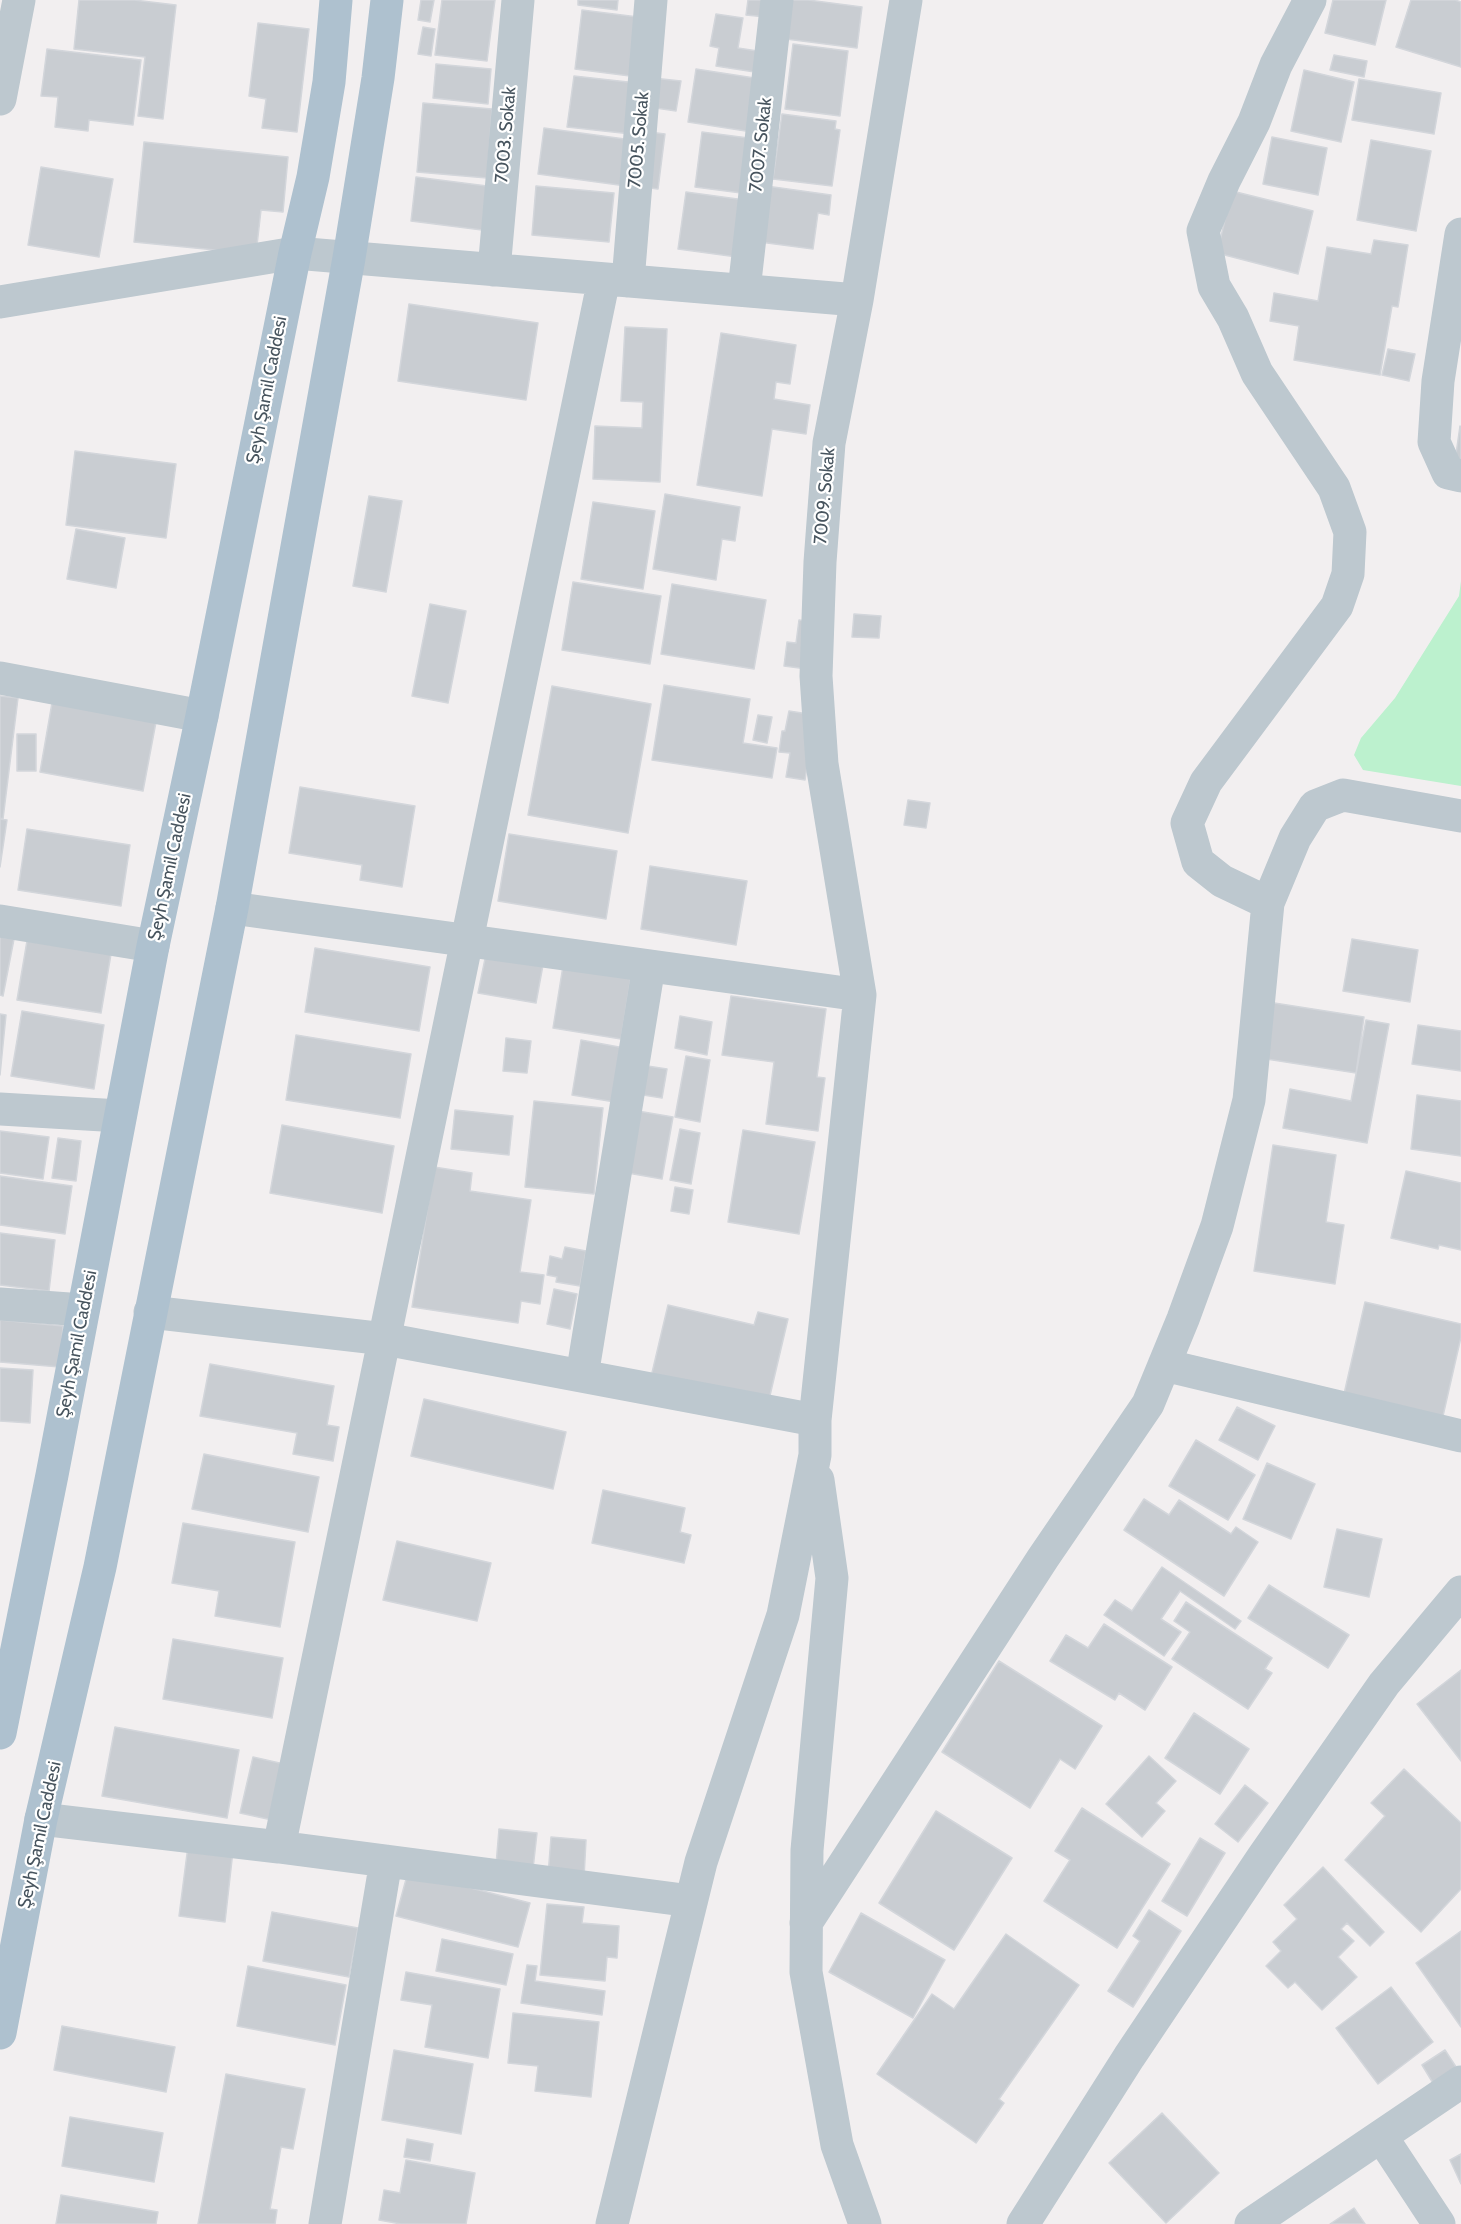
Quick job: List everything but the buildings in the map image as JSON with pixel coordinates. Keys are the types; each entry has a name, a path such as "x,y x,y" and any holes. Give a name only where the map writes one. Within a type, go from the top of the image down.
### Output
{"main road":[{"name":"Şeyh Şamil Caddesi","path":"0,1733 153,946 202,716 295,253 313,177 329,82 336,0"},
{"name":"Şeyh Şamil Caddesi","path":"0,2033 41,1819 100,1567 232,908 349,258 378,78 387,0"}],"street":[{"path":"0,99 19,0"},
{"name":"7003. Sokak","path":"494,270 518,0"},
{"name":"7005. Sokak","path":"279,1847 467,941 616,280 651,0"},
{"name":"7007. Sokak","path":"744,290 777,0"},
{"path":"1276,65 1282,0"},
{"path":"1268,903 1222,881 1198,862 1187,823 1206,782 1337,606 1348,574 1350,532 1334,488 1257,373 1233,318 1214,286 1203,231 1254,122 1276,65 1310,0"},
{"name":"7009. Sokak","path":"815,1455 815,1420 860,995 822,764 816,676 820,562 829,443 857,300 907,5"},
{"path":"1461,234 1438,381 1434,442 1448,473 1461,476"},
{"path":"0,302 295,253 857,300"},
{"path":"0,678 202,716"},
{"path":"806,1923 1037,1568 1148,1404 1183,1319 1217,1226 1249,1100 1268,903 1295,838 1315,806 1343,795 1461,816"},
{"path":"232,908 860,995"},
{"path":"0,921 153,946"},
{"path":"582,1376 649,966"},
{"path":"0,1109 120,1116"},
{"path":"0,1304 83,1310"},
{"path":"150,1312 385,1339 815,1420"},
{"path":"1164,1365 1461,1436"},
{"path":"815,1455 832,1578 807,1850 806,1972 837,2145 866,2224"},
{"path":"615,2219 701,1862 783,1615 815,1455"},
{"path":"1023,2224 1129,2057 1263,1857 1384,1684 1461,1592"},
{"path":"41,1819 279,1847 691,1901"},
{"path":"325,2224 386,1861"},
{"path":"1251,2224 1461,2082"},
{"path":"1382,2136 1438,2224"}],"green space":[{"path":"1461,581 1461,786 1363,770 1354,755 1361,738 1395,698 1459,596"}]}
